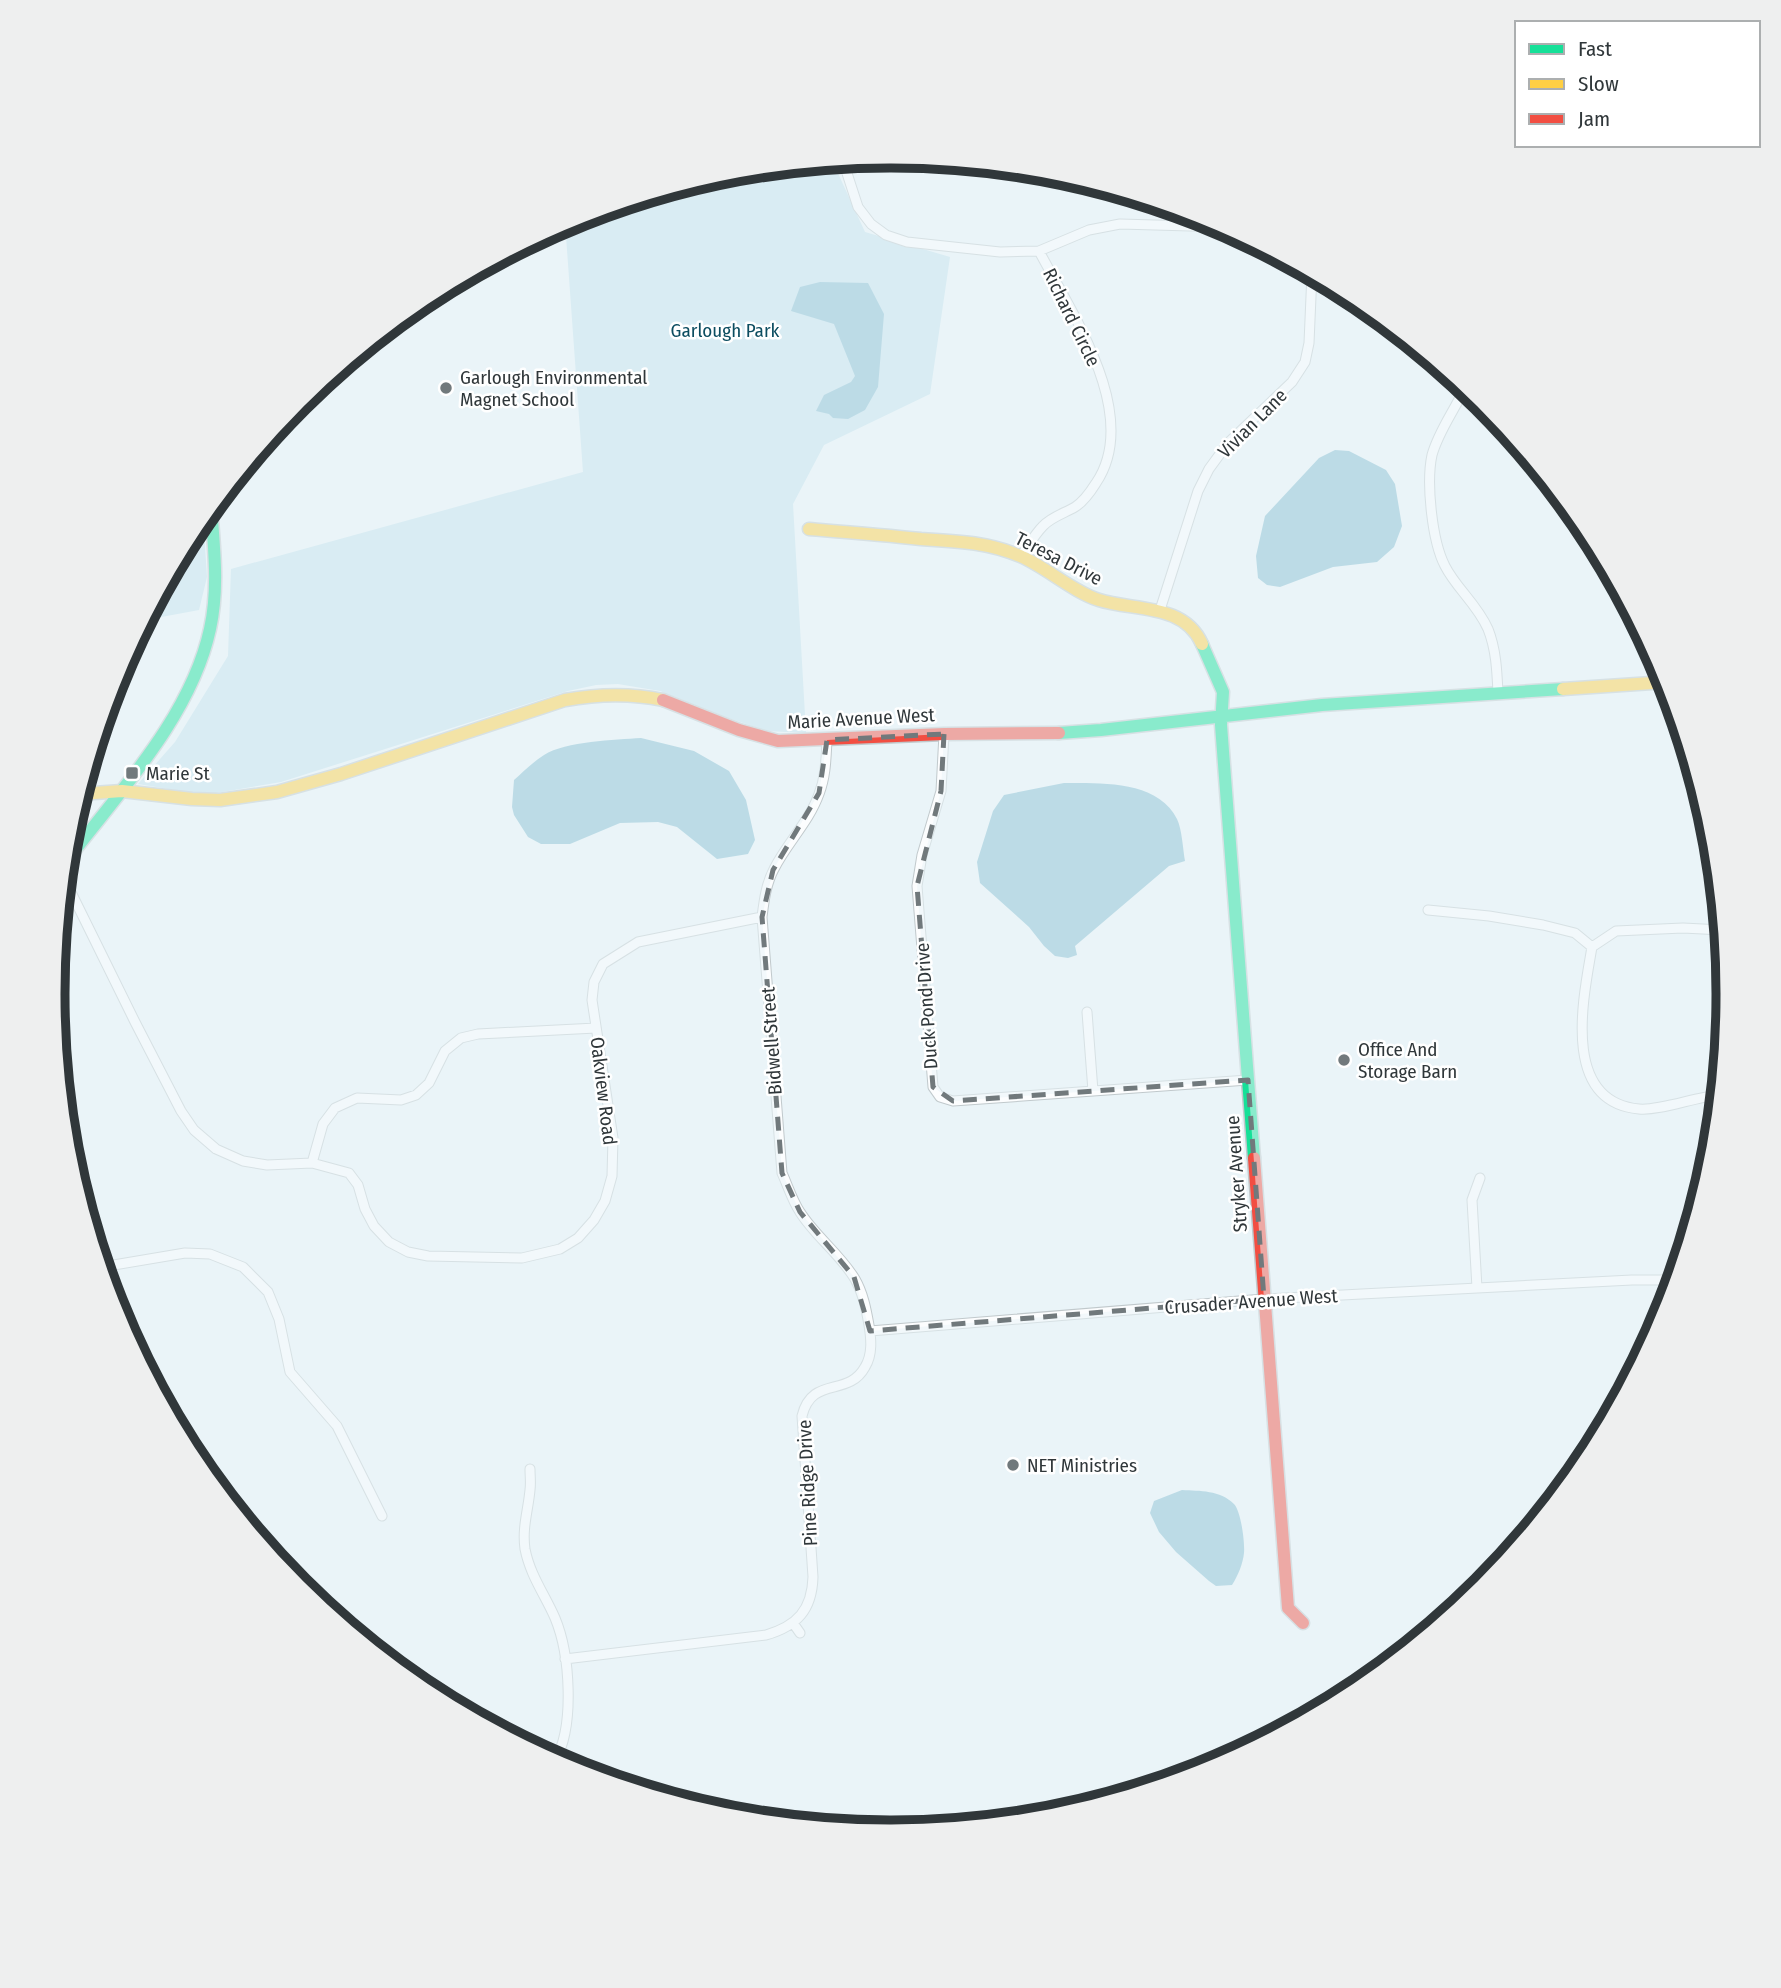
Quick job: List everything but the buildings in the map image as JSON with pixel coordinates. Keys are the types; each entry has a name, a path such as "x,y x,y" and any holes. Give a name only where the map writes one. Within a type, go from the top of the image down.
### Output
{"street":[{"path":"847,170 858,207 871,224 886,235 907,242 1000,252 1039,251 1089,230 1120,223 1193,226"},
{"name":"Richard Circle","path":"1021,556 1044,525 1079,505 1097,481 1107,459 1112,435 1110,408 1094,355 1039,251"},
{"name":"Vivian Lane","path":"1160,610 1198,491 1209,469 1228,443 1293,382 1305,362 1309,343 1312,284"},
{"path":"1460,396 1440,432 1432,456 1429,481 1432,524 1445,566 1477,609 1488,630 1495,654 1498,693"},
{"path":"79,845 161,738 184,701 204,652 214,605 212,523"},
{"name":"Teresa Drive","path":"809,529 985,544 1021,556 1095,599 1120,606 1160,610 1183,621 1199,637 1223,692 1220,716"},
{"name":"Marie Avenue West","path":"90,793 121,791 208,800 272,793 340,774 565,700 601,694 633,694 657,698 772,740 827,740 1101,730 1322,705 1655,683"},
{"name":"Stryker Avenue","path":"1220,716 1288,1608 1303,1623"},
{"name":"Duck Pond Drive","path":"944,734 941,791 922,855 917,886 933,1087 940,1097 953,1101 1248,1080"},
{"name":"Bidwell Street","path":"827,740 826,767 819,793 809,816 773,870 765,893 762,917 782,1173 800,1212 854,1277 865,1302 870,1331"},
{"name":"Oakview Road","path":"71,893 181,1111 194,1130 216,1149 243,1161 267,1164 312,1163 349,1173 358,1185 374,1227 389,1242 408,1252 428,1256 522,1258 560,1250 578,1238 594,1220 605,1201 612,1176 613,1138 592,1000 594,982 603,964 638,942 762,917"},
{"path":"1428,910 1489,916 1575,933 1592,947"},
{"path":"1709,1097 1642,1110 1616,1105 1592,1082 1581,1042 1585,988 1592,947 1616,931 1713,930"},
{"path":"1087,1012 1093,1091"},
{"path":"312,1163 323,1124 335,1108 356,1098 401,1100 416,1095 429,1083 444,1051 461,1038 478,1034 596,1028"},
{"path":"1477,1288 1472,1200 1480,1178"},
{"path":"111,1265 185,1253 210,1254 243,1267 268,1292 279,1319 290,1372 337,1426 382,1516"},
{"name":"Crusader Avenue West","path":"870,1331 1264,1299 1664,1280"},
{"name":"Pine Ridge Drive","path":"793,1623 809,1603 813,1577 803,1410 810,1399 820,1391 848,1384 861,1373 870,1351 870,1331"},
{"path":"530,1469 530,1490 524,1528 525,1547 532,1574 555,1619 565,1659 567,1729 560,1751"},
{"path":"565,1659 766,1635 793,1623 800,1633"}],"highlighted area":[{"path":"944,734 941,791 917,886 933,1087 953,1101 1248,1080 1264,1299 870,1331 854,1277 800,1212 782,1173 762,917 773,870 819,793 827,740"}],"green space":[{"name":"Garlough Park","path":"836,170 865,232 950,257 930,394 824,445 793,504 806,733 767,731 660,691 618,684 596,685 568,691 281,782 205,795 138,784 175,742 228,656 231,569 583,472 566,235 677,196 783,175"},
{"path":"204,535 207,577 199,610 156,618"}],"water":[{"path":"820,282 868,283 884,314 878,387 865,410 848,419 833,418 829,414 816,411 824,395 851,382 855,376 834,324 791,311 800,287"},
{"path":"1335,450 1349,451 1386,470 1395,484 1402,526 1394,547 1377,562 1333,567 1280,587 1267,585 1258,578 1256,556 1265,516 1319,458"},
{"path":"641,738 694,751 729,771 746,800 755,840 748,854 717,859 677,827 658,822 620,823 570,844 541,844 528,837 512,807 514,780 528,767 553,750 591,742"},
{"path":"1064,783 1127,786 1156,797 1168,806 1177,819 1185,861 1169,866 1075,946 1077,955 1068,958 1055,956 1029,927 980,883 977,862 993,811 1004,795"},
{"path":"1182,1490 1203,1491 1222,1496 1234,1504 1239,1513 1244,1553 1232,1585 1216,1586 1209,1581 1176,1552 1159,1532 1150,1513 1154,1501"}],"traffic: fast":[{"path":"79,845 150,753 187,693 200,661 213,614 215,568 212,524"},
{"path":"1202,644 1223,692 1221,725 1254,1158"},
{"path":"1059,733 1322,705 1563,689"}],"traffic: slow":[{"path":"809,529 959,542 1008,551 1099,600 1171,615 1194,631 1202,644"},
{"path":"1563,689 1655,683"},
{"path":"90,793 122,791 220,800 277,792 341,774 565,700 614,695 663,700"}],"traffic: jam":[{"path":"663,700 739,730 778,741 944,734 1059,733"},
{"path":"1254,1158 1288,1608 1303,1623"}],"place":[{"name":"Garlough Environmental Magnet School","path":"446,388"},
{"name":"Marie St","path":"132,773"},
{"name":"Office And Storage Barn","path":"1344,1060"},
{"name":"NET Ministries","path":"1013,1465"}]}
